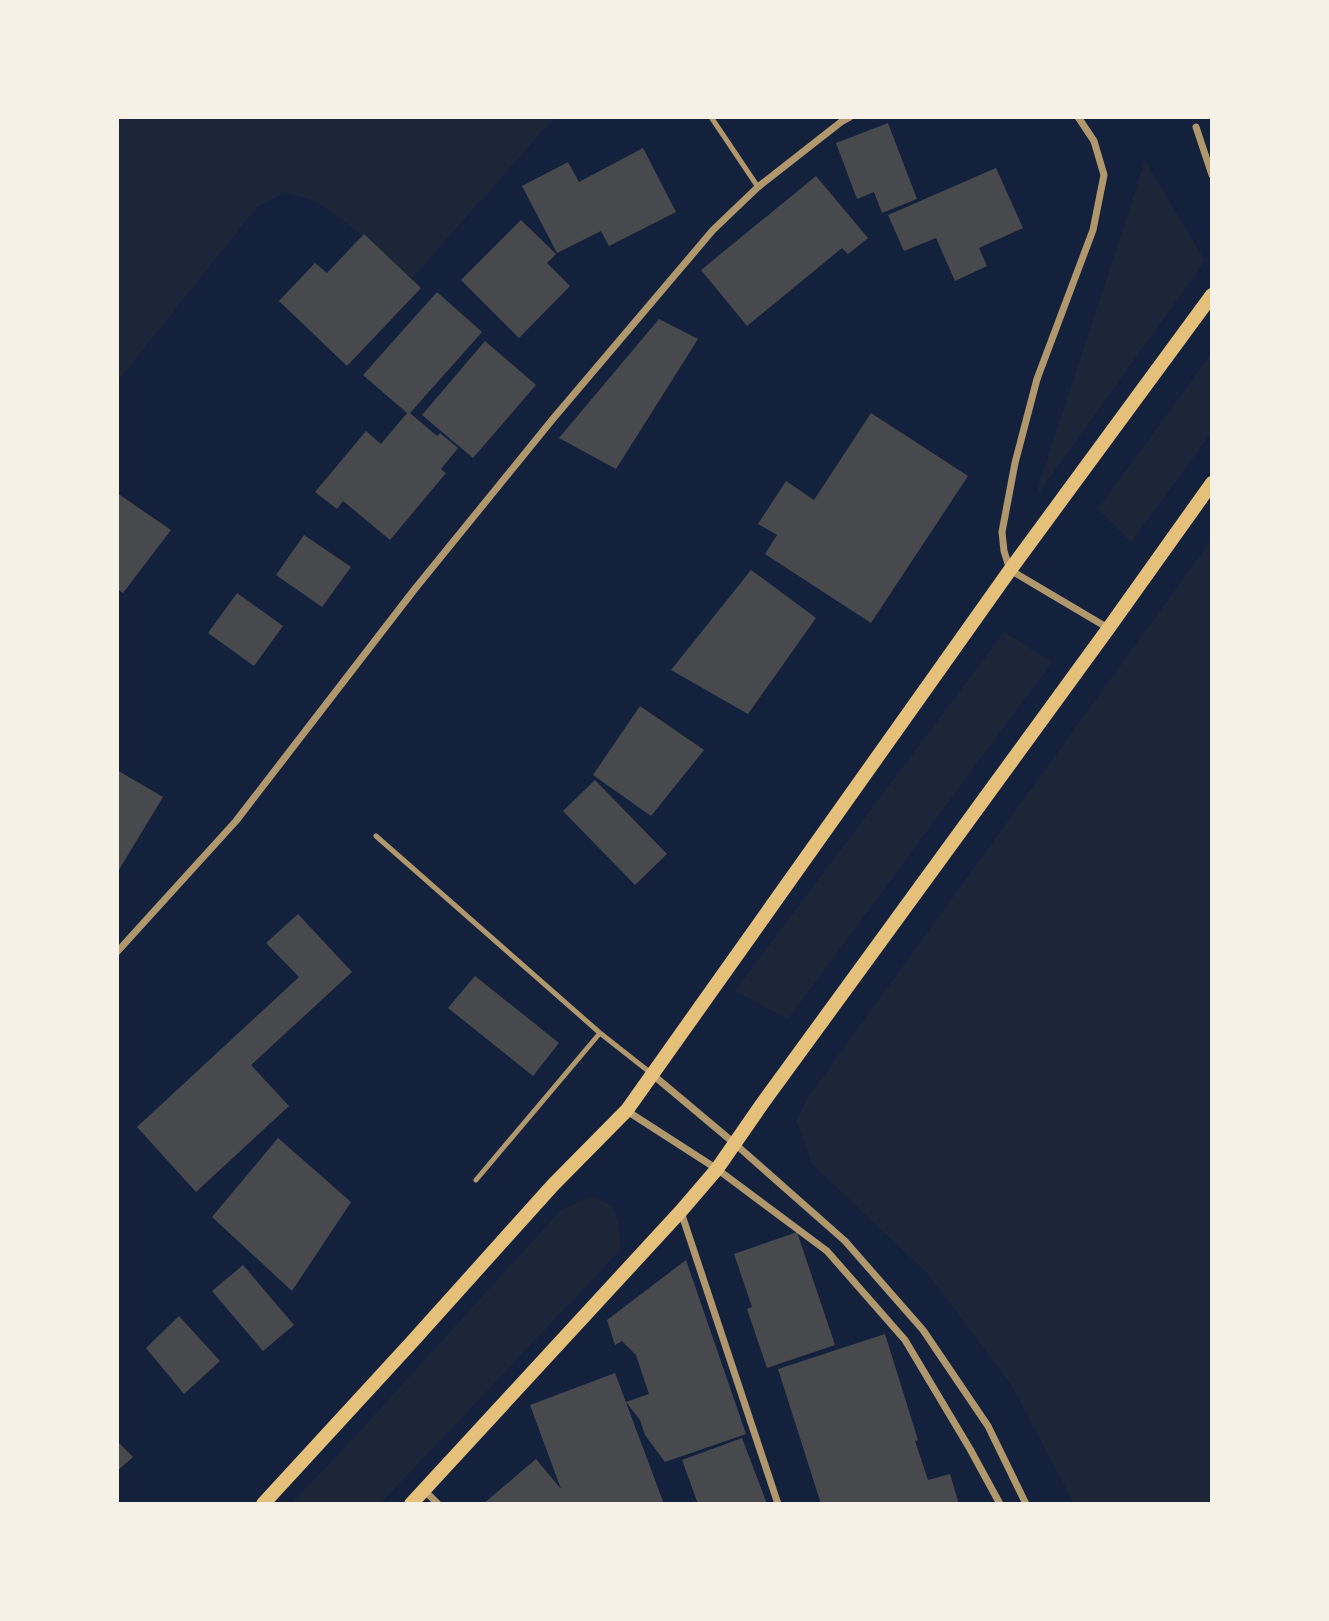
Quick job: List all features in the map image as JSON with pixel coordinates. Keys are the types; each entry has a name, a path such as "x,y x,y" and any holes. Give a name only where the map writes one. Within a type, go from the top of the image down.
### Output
{"main road":[{"path":"263,1504 553,1185 627,1110 1010,570 1212,295"},
{"path":"411,1504 681,1212 717,1169 1212,483"}],"street":[{"path":"117,952 236,821 414,590 713,230 758,187 850,117"},
{"path":"1078,117 1094,141 1104,175 1093,230 1037,379 1015,463 1002,532 1010,570 1108,629"},
{"path":"1196,127 1212,175"},
{"path":"653,1075 845,1241 923,1330 988,1426 1026,1504"},
{"path":"627,1110 717,1169 827,1251 905,1340 1000,1504"},
{"path":"681,1212 778,1504"},
{"path":"424,1490 438,1504"}],"lane":[{"path":"711,117 758,187"},
{"path":"376,836 600,1033 653,1075"},
{"path":"476,1180 600,1033"}],"shaded area":[{"path":"123,117 555,117 412,278 338,216 313,200 284,193 257,207 122,376 117,378 117,126"},
{"path":"1145,160 1205,261 1035,498"},
{"path":"1212,353 1212,432 1131,542 1098,509"},
{"path":"1212,539 1212,1504 1074,1504 1011,1384 927,1273 812,1164 796,1121 809,1096"},
{"path":"1004,632 1052,662 788,1019 735,991"},
{"path":"592,1196 612,1206 618,1223 621,1249 380,1504 290,1504 339,1454 560,1211"}],"building":[{"path":"888,123 917,199 882,213 874,192 857,199 836,143"},
{"path":"643,148 676,212 609,246 601,231 557,253 522,186 568,162 579,182"},
{"path":"996,168 1023,228 979,248 987,266 955,281 936,238 904,251 888,215"},
{"path":"816,176 868,238 848,254 842,248 747,326 701,270"},
{"path":"521,220 556,254 547,263 570,286 519,338 461,280"},
{"path":"364,234 421,288 347,366 279,301 315,263 327,273"},
{"path":"437,292 482,332 410,413 437,436 440,433 458,448 441,469 446,473 390,540 343,501 337,509 315,492 366,431 381,444 407,413 363,375"},
{"path":"659,319 698,339 616,469 559,438"},
{"path":"485,341 536,385 473,458 422,415"},
{"path":"871,413 968,476 871,623 765,554 777,535 758,524 786,481 814,500"},
{"path":"117,493 171,530 123,593 117,589"},
{"path":"304,535 351,567 322,607 276,575"},
{"path":"751,570 816,618 748,714 671,670"},
{"path":"237,593 283,626 254,666 208,633"},
{"path":"640,706 704,750 651,816 593,775"},
{"path":"117,770 163,797 117,873"},
{"path":"595,780 667,854 635,885 563,811"},
{"path":"298,914 352,972 251,1065 289,1106 196,1192 137,1127 299,977 266,943"},
{"path":"475,976 559,1043 533,1076 448,1008"},
{"path":"278,1138 351,1202 292,1291 212,1217"},
{"path":"797,1232 835,1345 767,1368 747,1309 752,1307 734,1254"},
{"path":"686,1260 746,1434 665,1462 626,1402 649,1394 636,1355 622,1341 615,1345 607,1320"},
{"path":"243,1265 294,1325 263,1351 212,1291"},
{"path":"179,1316 220,1361 184,1394 146,1348"},
{"path":"885,1334 928,1480 950,1474 959,1504 821,1504 778,1369"},
{"path":"615,1373 664,1504 483,1504 536,1459 561,1489 530,1405"},
{"path":"742,1438 767,1504 698,1504 682,1460"},
{"path":"117,1441 133,1457 117,1471"}]}
